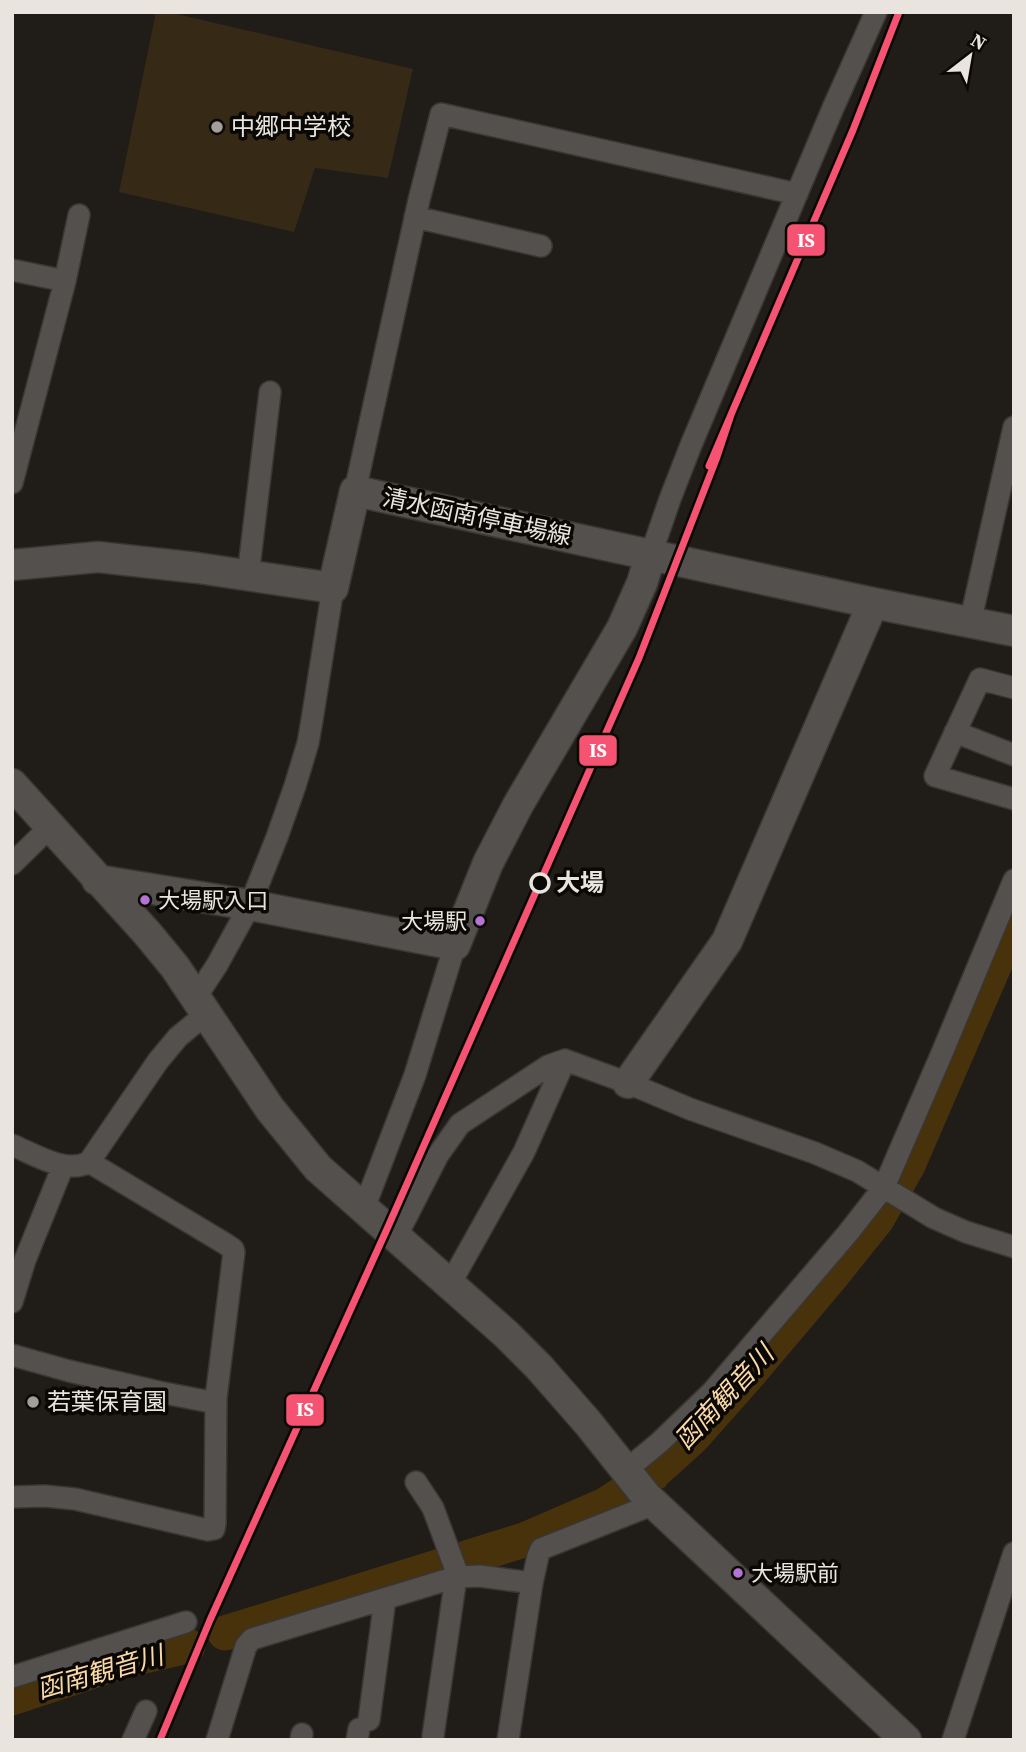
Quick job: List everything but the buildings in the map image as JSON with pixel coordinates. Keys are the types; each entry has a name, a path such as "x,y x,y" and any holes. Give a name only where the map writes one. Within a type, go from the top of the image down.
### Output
{"street":[{"path":"363,1208 415,1075 455,945 488,863 518,805 622,628 642,583 691,445 876,12"},
{"path":"355,491 415,217 441,114 797,194"},
{"path":"13,476 65,281 79,215"},
{"path":"415,217 541,247"},
{"path":"12,270 65,281"},
{"path":"248,576 270,392"},
{"path":"970,623 1014,428"},
{"name":"清水函南停車場線","path":"333,588 355,491 873,604 1014,631"},
{"path":"12,565 98,556 333,588 308,743 277,837 250,905 217,965 201,1005 159,1060 89,1162 83,1166 63,1166 12,1145"},
{"path":"628,1083 727,941 873,604"},
{"path":"1014,688 981,679 935,776 1014,799"},
{"path":"955,732 1014,755"},
{"path":"12,785 175,967 270,1109 318,1168 506,1334 588,1423 650,1501 898,1737"},
{"path":"12,864 50,827"},
{"path":"97,880 250,905 455,945"},
{"path":"626,1473 712,1392 884,1187 1014,880"},
{"path":"450,1284 524,1152 565,1060"},
{"path":"396,1237 438,1155 460,1124 548,1066 565,1060 690,1110 815,1153 857,1171 934,1218 965,1232 1014,1247"},
{"path":"12,1497 75,1499 211,1531 214,1529 216,1403 233,1249 89,1162"},
{"path":"14,1289 63,1166"},
{"path":"12,1355 69,1371 216,1403"},
{"path":"416,1482 433,1508 456,1573 433,1735"},
{"path":"508,1740 532,1583 541,1549 650,1501"},
{"path":"953,1740 1014,1553"},
{"path":"218,1740 246,1646 252,1639 385,1599 456,1573 532,1583"},
{"path":"362,1730 385,1599"},
{"path":"12,1676 186,1622"},
{"path":"133,1740 146,1711"}],"shaded area":[{"path":"156,12 168,12 413,69 388,178 315,168 294,232 119,192"}],"waterway":[{"name":"函南観音川","path":"225,1633 524,1540 605,1505 652,1474 693,1437 877,1219 908,1165 1014,920"},
{"path":"652,1474 663,1485"},
{"name":"函南観音川","path":"12,1698 127,1660 188,1646"}],"transit line":[{"name":"IS","path":"709,466 853,130 899,12"},
{"name":"IS","path":"160,1740 210,1620 387,1229 639,658 731,415"}],"place":[{"name":"中郷中学校","path":"217,127"},
{"name":"大場","path":"540,883"},
{"name":"大場駅入口","path":"145,900"},
{"name":"大場駅","path":"480,921"},
{"name":"若葉保育園","path":"33,1402"},
{"name":"大場駅前","path":"738,1573"}]}
